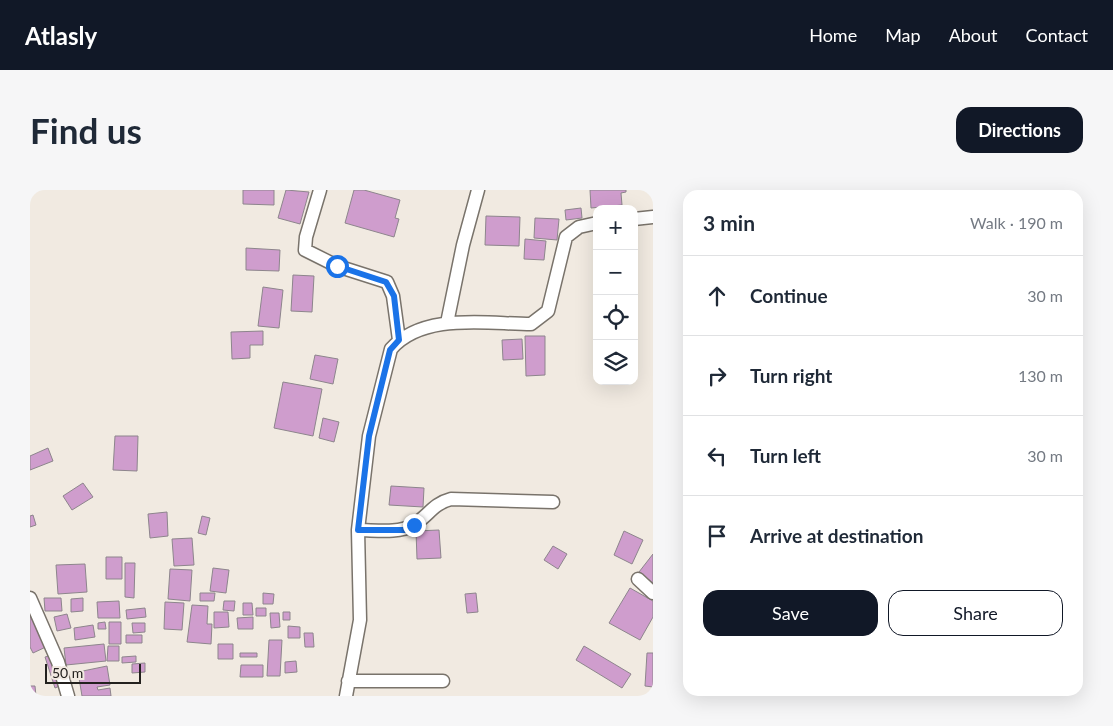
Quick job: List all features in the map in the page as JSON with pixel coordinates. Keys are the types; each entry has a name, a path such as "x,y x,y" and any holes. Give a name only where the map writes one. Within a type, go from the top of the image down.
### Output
{"street":[{"path":"320,190 306,236 305,250 337,266 386,282 394,296 399,340"},
{"path":"447,323 463,245 478,190"},
{"path":"638,219 653,218"},
{"path":"346,696 360,620 358,530 369,436 390,350 399,340 414,332 447,323 531,324 548,311 566,237 579,227 593,224"},
{"path":"358,530 404,530 414,525 439,502 451,499 553,502"},
{"path":"638,579 653,593"},
{"path":"30,598 58,662 68,696"},
{"path":"348,681 442,682"}],"building":[{"path":"243,190 274,190 274,205 243,204"},
{"path":"286,190 309,192 300,224 278,218"},
{"path":"354,190 364,190 400,200 395,218 399,219 394,237 345,223"},
{"path":"590,190 626,190 626,192 621,193 622,205 593,205 593,208 591,208"},
{"path":"581,208 582,218 566,220 565,210"},
{"path":"486,216 520,217 519,246 485,245"},
{"path":"535,218 559,219 557,240 534,238"},
{"path":"525,239 546,241 544,260 524,259"},
{"path":"246,248 280,250 279,271 246,270"},
{"path":"293,275 314,276 312,312 291,311"},
{"path":"263,287 283,290 279,328 258,326"},
{"path":"263,331 263,345 250,345 250,358 232,359 231,332"},
{"path":"525,336 545,336 545,375 526,376"},
{"path":"522,339 523,359 503,360 502,340"},
{"path":"315,355 338,359 333,384 310,379"},
{"path":"283,382 322,389 313,436 274,428"},
{"path":"323,418 339,422 334,442 319,438"},
{"path":"115,436 138,436 137,471 113,470"},
{"path":"48,448 53,461 30,470 30,456"},
{"path":"83,483 93,497 72,510 63,496"},
{"path":"391,486 424,488 423,507 389,505"},
{"path":"167,512 168,536 150,538 148,514"},
{"path":"33,515 36,525 30,527 30,516"},
{"path":"202,516 210,518 206,535 198,533"},
{"path":"439,530 441,558 417,559 416,531"},
{"path":"624,531 643,540 632,564 614,555"},
{"path":"192,538 194,565 174,566 172,539"},
{"path":"553,546 567,554 558,569 544,560"},
{"path":"653,554 653,583 639,572"},
{"path":"106,557 122,557 122,579 106,579"},
{"path":"125,563 135,563 134,598 125,597"},
{"path":"85,564 87,592 58,594 56,565"},
{"path":"213,568 229,570 226,593 210,591"},
{"path":"170,569 192,570 190,601 168,599"},
{"path":"630,588 653,601 653,617 640,640 609,623"},
{"path":"200,593 215,593 214,601 200,601"},
{"path":"263,593 274,594 273,604 263,604"},
{"path":"476,593 478,612 467,613 465,594"},
{"path":"44,598 61,598 62,611 45,611"},
{"path":"83,598 83,611 71,612 71,599"},
{"path":"119,601 120,618 98,618 97,602"},
{"path":"224,601 235,601 234,611 223,610"},
{"path":"165,602 184,603 182,630 164,629"},
{"path":"243,603 252,603 253,615 243,615"},
{"path":"192,605 208,606 207,624 212,624 211,644 187,642"},
{"path":"145,608 146,617 127,619 126,610"},
{"path":"256,608 266,608 266,616 256,616"},
{"path":"214,612 228,612 229,627 214,628"},
{"path":"283,612 290,612 290,620 283,620"},
{"path":"270,613 279,613 280,627 271,628"},
{"path":"67,614 71,628 57,631 54,617"},
{"path":"30,616 48,646 33,653 30,647"},
{"path":"253,617 253,629 238,629 237,618"},
{"path":"105,622 106,629 98,629 98,623"},
{"path":"109,622 121,622 121,644 109,644"},
{"path":"132,623 145,623 145,632 133,633"},
{"path":"93,625 95,637 75,640 74,628"},
{"path":"288,626 300,627 300,638 288,638"},
{"path":"304,633 313,633 314,647 305,647"},
{"path":"126,635 142,635 142,643 126,643"},
{"path":"269,640 282,640 280,676 267,676"},
{"path":"104,644 106,661 66,665 64,648"},
{"path":"218,644 233,644 233,659 218,659"},
{"path":"108,646 119,646 119,661 107,661"},
{"path":"584,646 631,674 622,688 576,660"},
{"path":"240,653 257,653 257,657 240,657"},
{"path":"647,653 653,653 653,687 645,686"},
{"path":"52,655 62,685 55,688 45,657"},
{"path":"136,656 136,662 122,663 122,657"},
{"path":"296,661 297,672 285,673 285,662"},
{"path":"145,663 145,672 132,673 132,664"},
{"path":"241,665 263,665 263,677 240,677"},
{"path":"107,666 110,685 97,687 98,690 110,688 111,696 82,696 78,672"},
{"path":"30,686 35,686 36,696 30,696"}],"route":[{"path":"337,266 386,282 394,296 399,340 390,350 369,436 358,530 404,530 414,525"}]}
